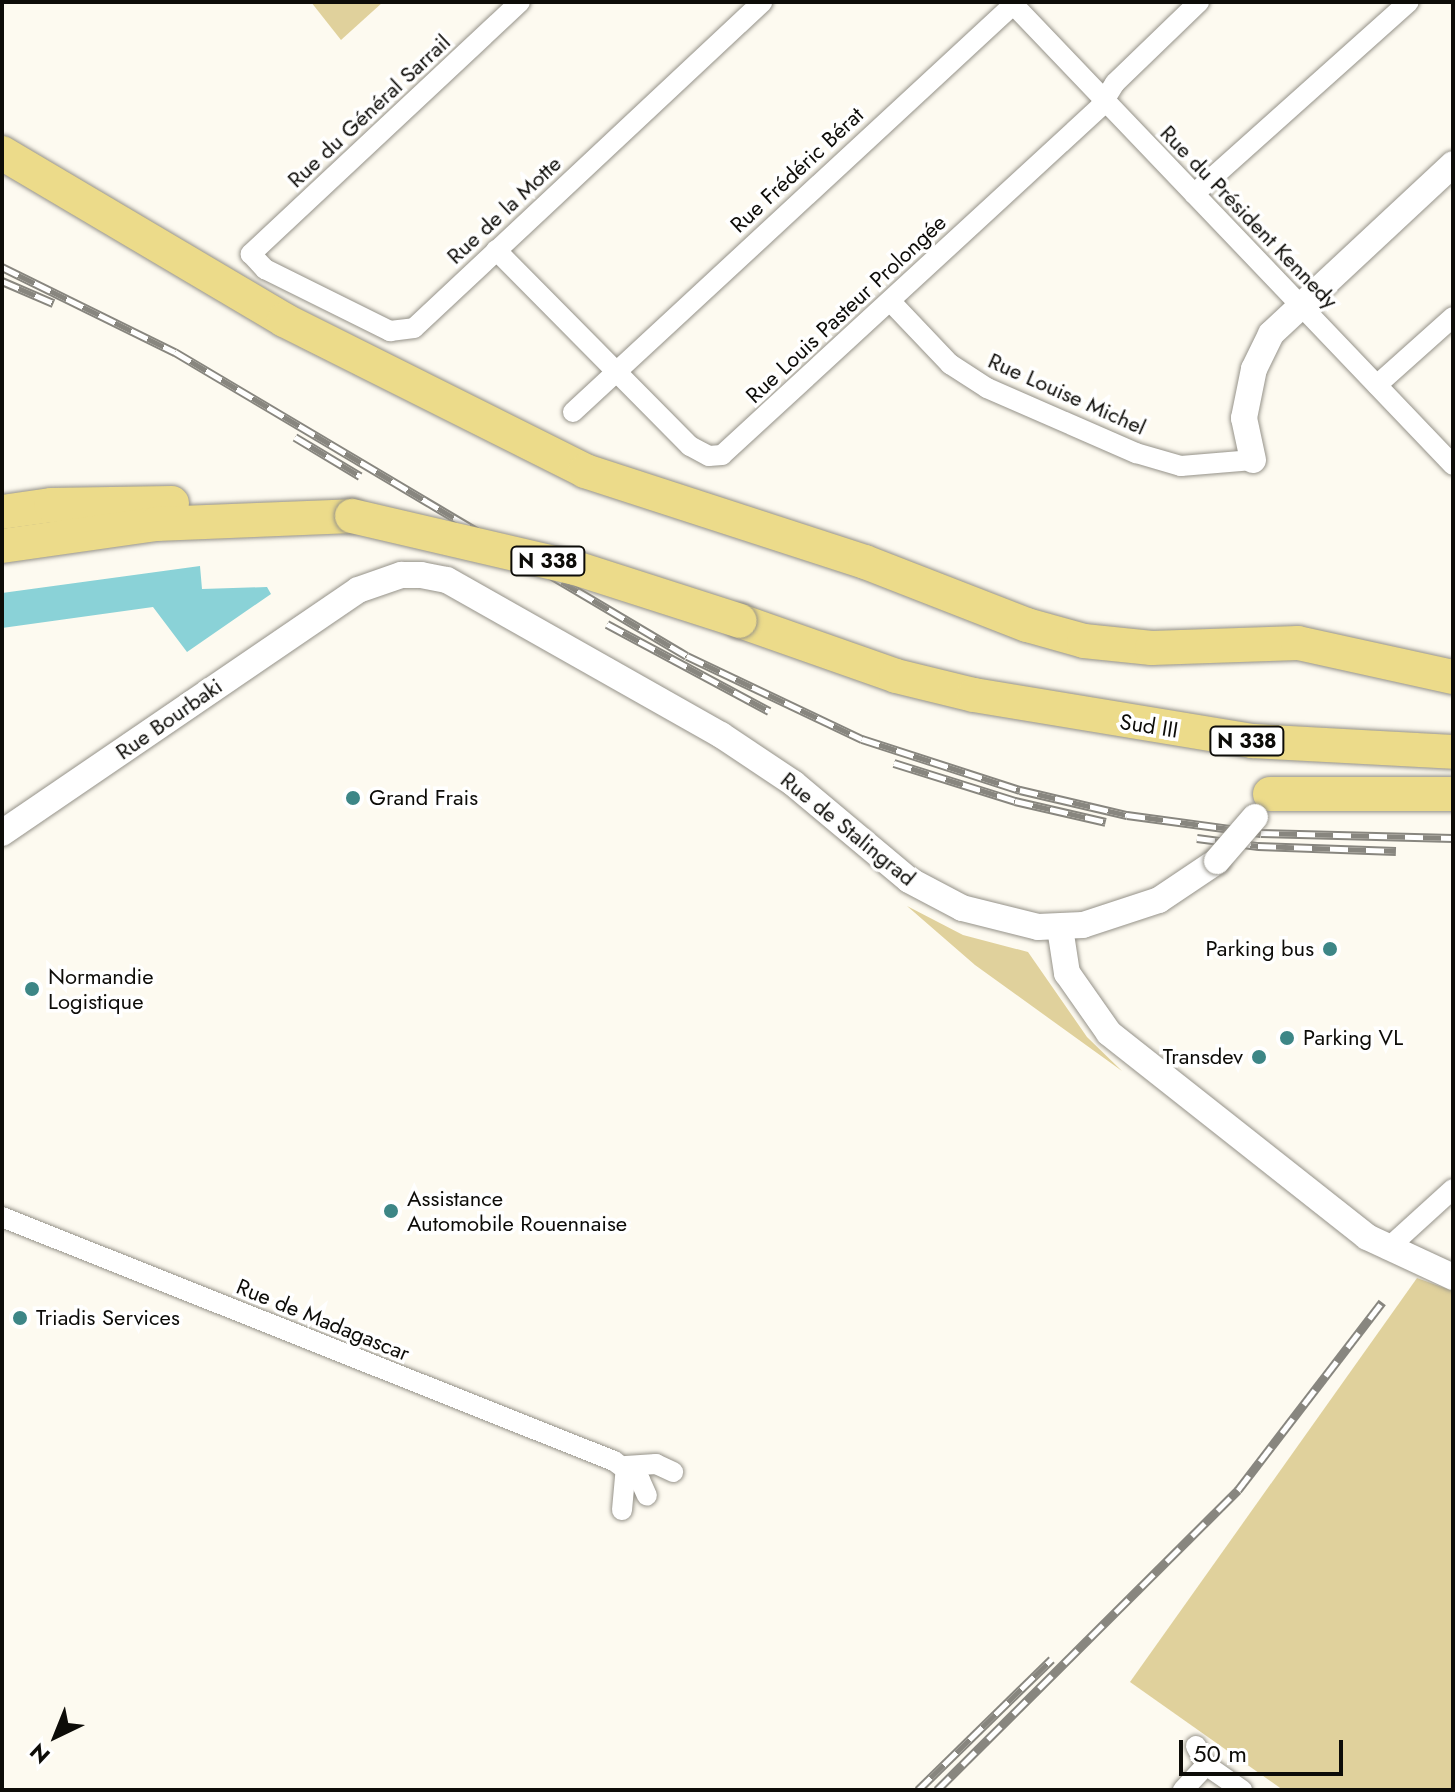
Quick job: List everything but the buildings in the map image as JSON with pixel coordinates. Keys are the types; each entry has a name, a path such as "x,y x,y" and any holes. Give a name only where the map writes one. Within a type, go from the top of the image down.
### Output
{"highway":[{"path":"15,161 284,320 585,471 865,562 997,615 1084,641 1152,648 1298,643 1453,677"},
{"name":"N 338","path":"2,512 51,505 188,502 352,516"},
{"path":"2,546 156,524 352,516"},
{"name":"Sud III","path":"352,516 572,567 896,676 974,695 1252,741 1453,752"},
{"path":"1262,805 1453,794"}],"street":[{"name":"Rue du Général Sarrail","path":"251,254 520,2"},
{"name":"Rue de la Motte","path":"251,254 265,269 390,331 414,328 762,2"},
{"name":"Rue Louis Pasteur Prolongée","path":"614,372 690,446 709,456 722,455 1106,101 1115,83 1199,2"},
{"path":"1194,194 1409,2"},
{"name":"Rue du Président Kennedy","path":"1013,3 1453,465"},
{"name":"Rue Frédéric Bérat","path":"573,412 1013,3"},
{"path":"1253,460 1244,418 1254,369 1271,334 1299,303 1453,164"},
{"path":"496,250 614,372"},
{"name":"Rue Louise Michel","path":"891,302 950,364 987,388 1136,453 1181,466 1253,460"},
{"path":"1377,385 1453,317"},
{"name":"Rue de Stalingrad","path":"335,604 374,583 401,575 447,580 753,756 931,893 986,915 1060,928"},
{"name":"Rue Bourbaki","path":"2,833 335,604"},
{"path":"1262,805 1217,861 1159,900 1104,920 1060,928 1067,973 1109,1033 1285,1176 1387,1249 1453,1277"},
{"path":"1387,1249 1453,1189"},
{"name":"Rue de Madagascar","path":"2,1217 626,1466 656,1464 673,1472"},
{"path":"626,1466 647,1496"},
{"path":"622,1510 626,1466"},
{"path":"1196,1746 1206,1765 1242,1790"},
{"path":"1183,1790 1206,1765"}],"shaded area":[{"path":"311,2 383,2 341,40"},
{"path":"907,906 963,935 1028,952 1087,1037 1122,1071 975,965"},
{"path":"1417,1278 1453,1291 1453,1790 1283,1790 1130,1682"}],"water":[{"path":"200,566 202,589 267,587 271,594 187,652 153,607 2,628 2,593"}],"railway":[{"path":"2,267 175,352 687,656 862,739 1020,790 1127,815 1261,833 1453,838"},
{"path":"2,281 53,303"},
{"path":"295,437 360,476"},
{"path":"607,624 769,711"},
{"path":"894,763 1015,801 1106,822"},
{"path":"1197,838 1258,846 1396,851"},
{"path":"937,1790 1238,1490 1382,1302"},
{"path":"918,1790 1052,1659"}],"place":[{"name":"Grand Frais","path":"353,798"},
{"name":"Parking bus","path":"1330,949"},
{"name":"Normandie Logistique","path":"32,989"},
{"name":"Parking VL","path":"1287,1038"},
{"name":"Transdev","path":"1259,1057"},
{"name":"Assistance Automobile Rouennaise","path":"391,1211"},
{"name":"Triadis Services","path":"20,1318"}]}
